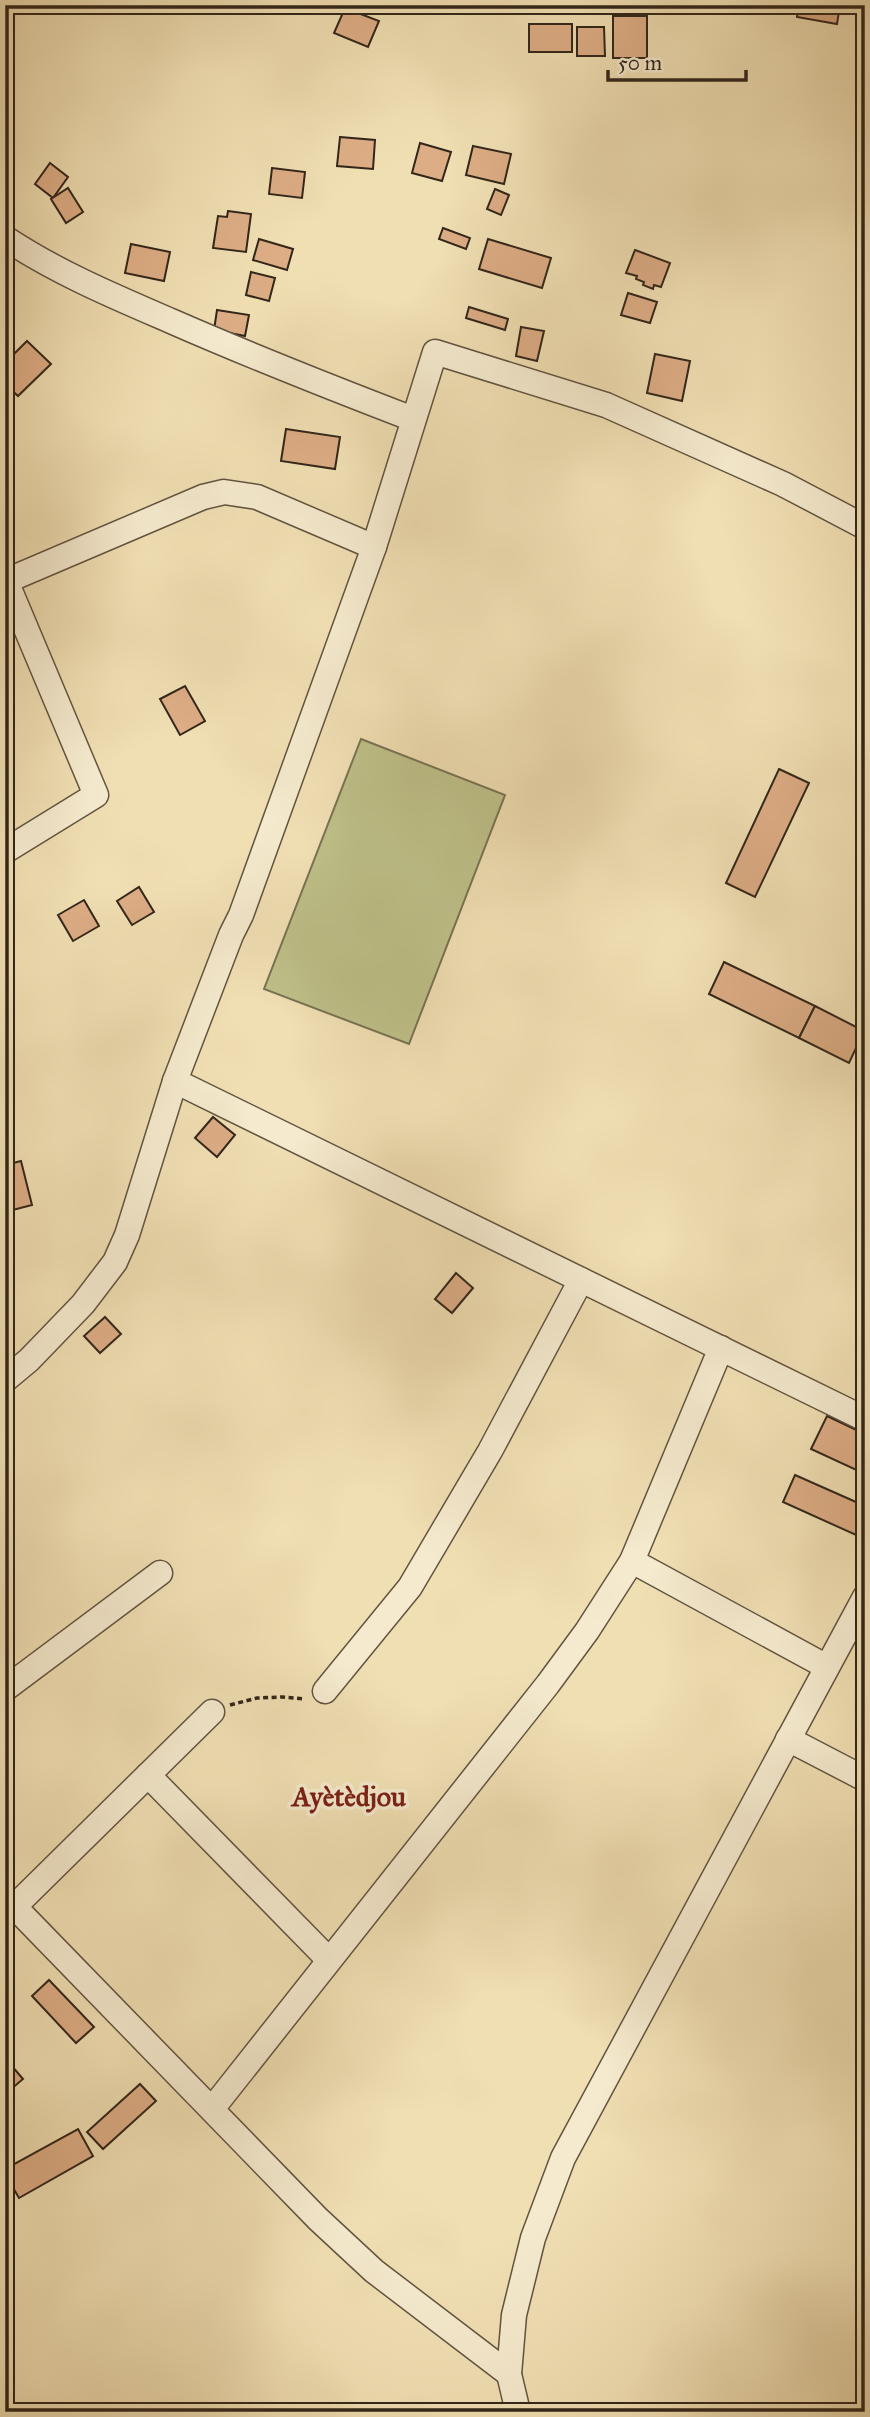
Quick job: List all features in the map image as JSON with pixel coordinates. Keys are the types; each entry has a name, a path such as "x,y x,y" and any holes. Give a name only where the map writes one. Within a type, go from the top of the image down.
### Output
{"street":[{"path":"5,238 41,262 113,296 277,367 413,419"},
{"path":"5,1380 29,1360 83,1304 115,1262 127,1235 175,1081 241,915 374,547 435,352 606,405 783,484 865,527"},
{"path":"5,850 96,795 6,581 203,497 224,492 257,497 374,547"},
{"path":"175,1081 865,1419"},
{"path":"325,1691 382,1623 416,1576 490,1451 581,1280"},
{"path":"212,2109 587,1631 632,1561 721,1348"},
{"path":"632,1561 827,1667"},
{"path":"5,1689 160,1573"},
{"path":"518,2412 509,2374 514,2315 533,2238 563,2158 865,1597"},
{"path":"212,1712 10,1902 318,2219 374,2271 509,2374"},
{"path":"788,1739 865,1779"},
{"path":"148,1775 329,1960"}],"path":[{"path":"212,1712 257,1698 312,1699 325,1691"}],"green space":[{"path":"361,739 505,795 409,1044 264,989"}],"building":[{"path":"799,5 840,5 837,24 797,17"},
{"path":"345,8 379,21 368,47 334,33"},
{"path":"613,16 647,16 647,58 613,58"},
{"path":"529,24 572,24 572,52 529,52"},
{"path":"577,27 604,27 605,56 577,56"},
{"path":"340,137 375,140 373,169 337,166"},
{"path":"420,143 451,152 442,181 412,173"},
{"path":"473,146 511,154 504,184 466,175"},
{"path":"50,163 68,177 53,198 35,184"},
{"path":"272,168 305,172 302,198 269,194"},
{"path":"68,188 83,212 66,223 51,199"},
{"path":"495,189 509,195 501,215 487,209"},
{"path":"228,211 251,214 246,252 213,248 218,216 227,217"},
{"path":"443,228 470,238 466,249 439,239"},
{"path":"259,239 293,249 287,270 253,260"},
{"path":"488,239 551,258 542,288 479,269"},
{"path":"131,244 170,252 164,281 125,273"},
{"path":"635,250 670,263 661,287 654,285 653,289 643,285 644,282 636,279 637,276 626,273"},
{"path":"251,272 275,278 269,301 246,295"},
{"path":"628,293 657,302 650,323 621,315"},
{"path":"469,307 508,319 505,330 466,318"},
{"path":"217,310 249,315 245,336 214,330"},
{"path":"521,327 544,331 537,361 516,356"},
{"path":"27,341 51,364 18,396 5,384 5,363"},
{"path":"655,354 690,361 682,401 647,393"},
{"path":"286,429 340,437 335,469 281,461"},
{"path":"185,686 205,721 180,735 160,699"},
{"path":"779,769 809,783 755,897 726,883"},
{"path":"139,887 154,912 132,925 117,901"},
{"path":"84,900 99,926 73,941 58,915"},
{"path":"724,962 815,1006 799,1038 709,994"},
{"path":"815,1006 864,1031 849,1063 799,1038"},
{"path":"213,1117 235,1135 217,1157 195,1138"},
{"path":"21,1161 32,1205 5,1212 5,1165"},
{"path":"456,1273 473,1288 452,1313 435,1299"},
{"path":"105,1317 121,1334 100,1353 84,1336"},
{"path":"827,1416 865,1434 865,1474 811,1449"},
{"path":"795,1475 865,1506 865,1539 783,1502"},
{"path":"49,1980 94,2027 76,2043 32,1996"},
{"path":"5,2058 23,2079 9,2091 5,2087"},
{"path":"140,2084 156,2101 103,2149 87,2132"},
{"path":"78,2129 93,2156 19,2198 5,2174 5,2169"}],"district":[{"name":"Ayètèdjou","path":"349,1796"}]}
